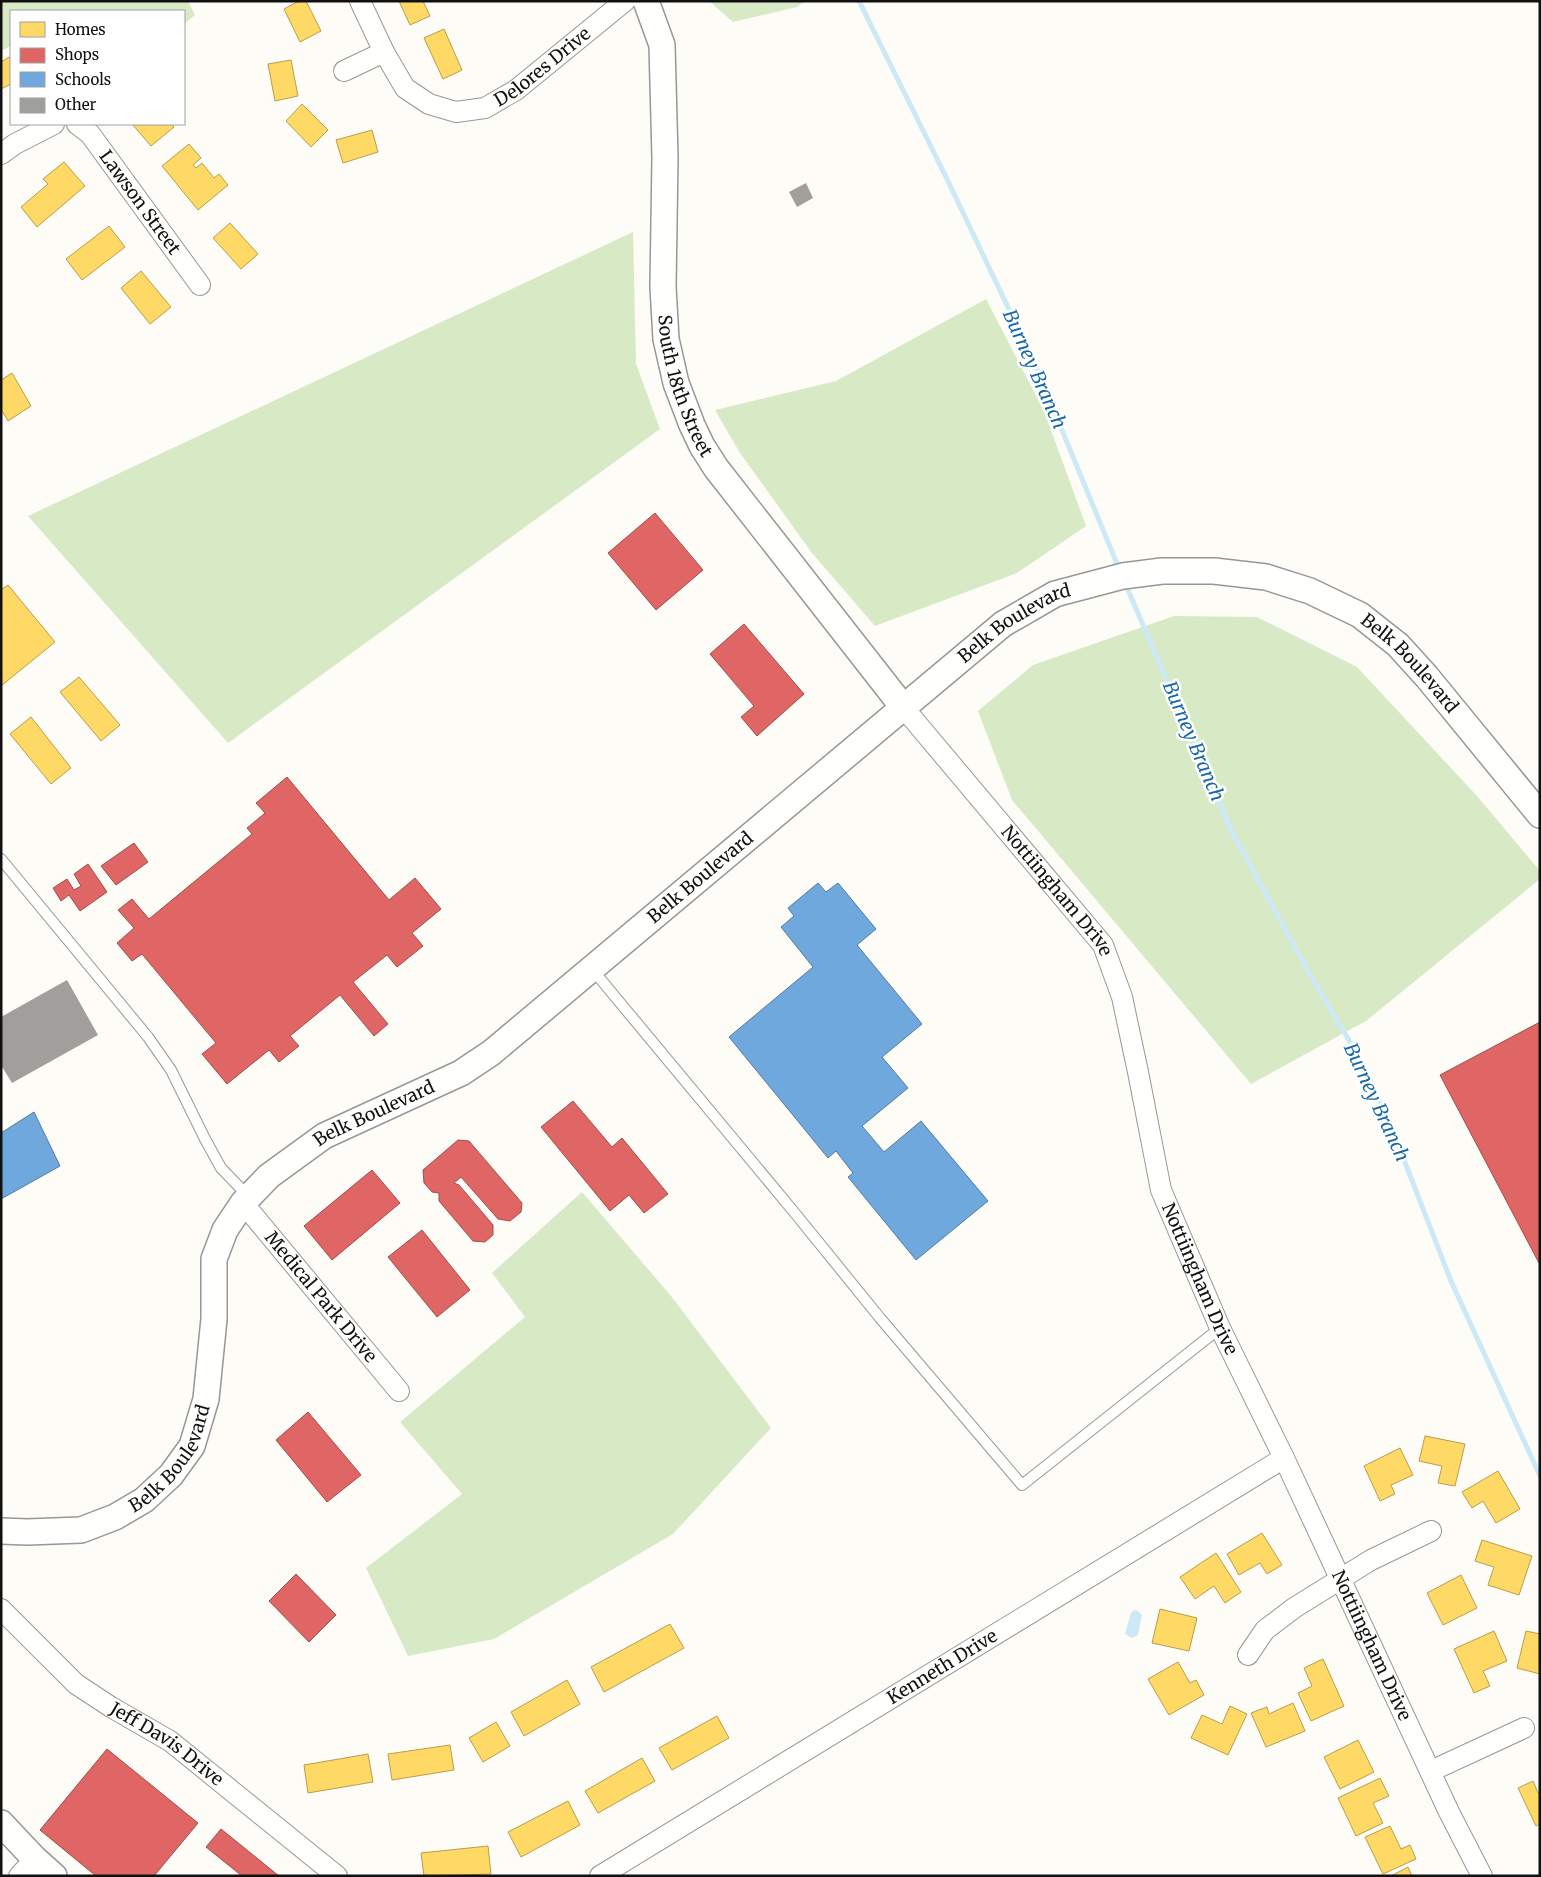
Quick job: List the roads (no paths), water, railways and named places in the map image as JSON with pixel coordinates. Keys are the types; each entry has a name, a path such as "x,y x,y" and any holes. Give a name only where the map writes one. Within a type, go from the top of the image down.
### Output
{"street":[{"name":"Delores Drive","path":"360,1 384,52 405,88 429,104 456,112 485,108 516,90 625,1"},
{"name":"South 18th Street","path":"646,1 662,45 665,158 663,288 666,339 676,383 692,425 702,446 716,468 903,706"},
{"path":"344,71 384,52"},
{"path":"1,154 15,144 52,125"},
{"name":"Lawson Street","path":"78,125 90,134 200,285"},
{"name":"Belk Boulevard","path":"1,1531 81,1530 115,1517 144,1500 170,1476 192,1446 206,1399 214,1319 214,1259 225,1230 246,1200 269,1176 324,1136 460,1073 491,1053 1003,624 1056,594 1123,576 1162,571 1214,571 1266,576 1310,592 1360,614 1398,645 1428,677 1540,814"},
{"name":"Nottiingham Drive","path":"903,706 1102,945 1122,996 1161,1190 1220,1328 1284,1458 1482,1876"},
{"name":"Medical Park Drive","path":"246,1200 399,1392"},
{"name":"Kenneth Drive","path":"600,1876 1284,1458"},
{"path":"1248,1655 1265,1630 1294,1608 1372,1560 1431,1531"},
{"name":"Jeff Davis Drive","path":"1,1609 76,1684 111,1708 170,1741 337,1876"},
{"path":"1431,1771 1524,1728"},
{"path":"1,1823 27,1867 54,1876"}],"lane":[{"path":"1,859 148,1037 172,1070 205,1139 222,1168 246,1200"},
{"path":"591,968 880,1318 1022,1485 1220,1328"}],"water":[{"path":"1134,1610 1142,1615 1138,1635 1132,1638 1125,1634 1131,1613"}],"waterway":[{"name":"Burney Branch","path":"859,1 946,177 1034,362 1120,571"},
{"name":"Burney Branch","path":"1125,583 1232,832 1312,978 1363,1064 1399,1147 1451,1281 1540,1476"}]}
